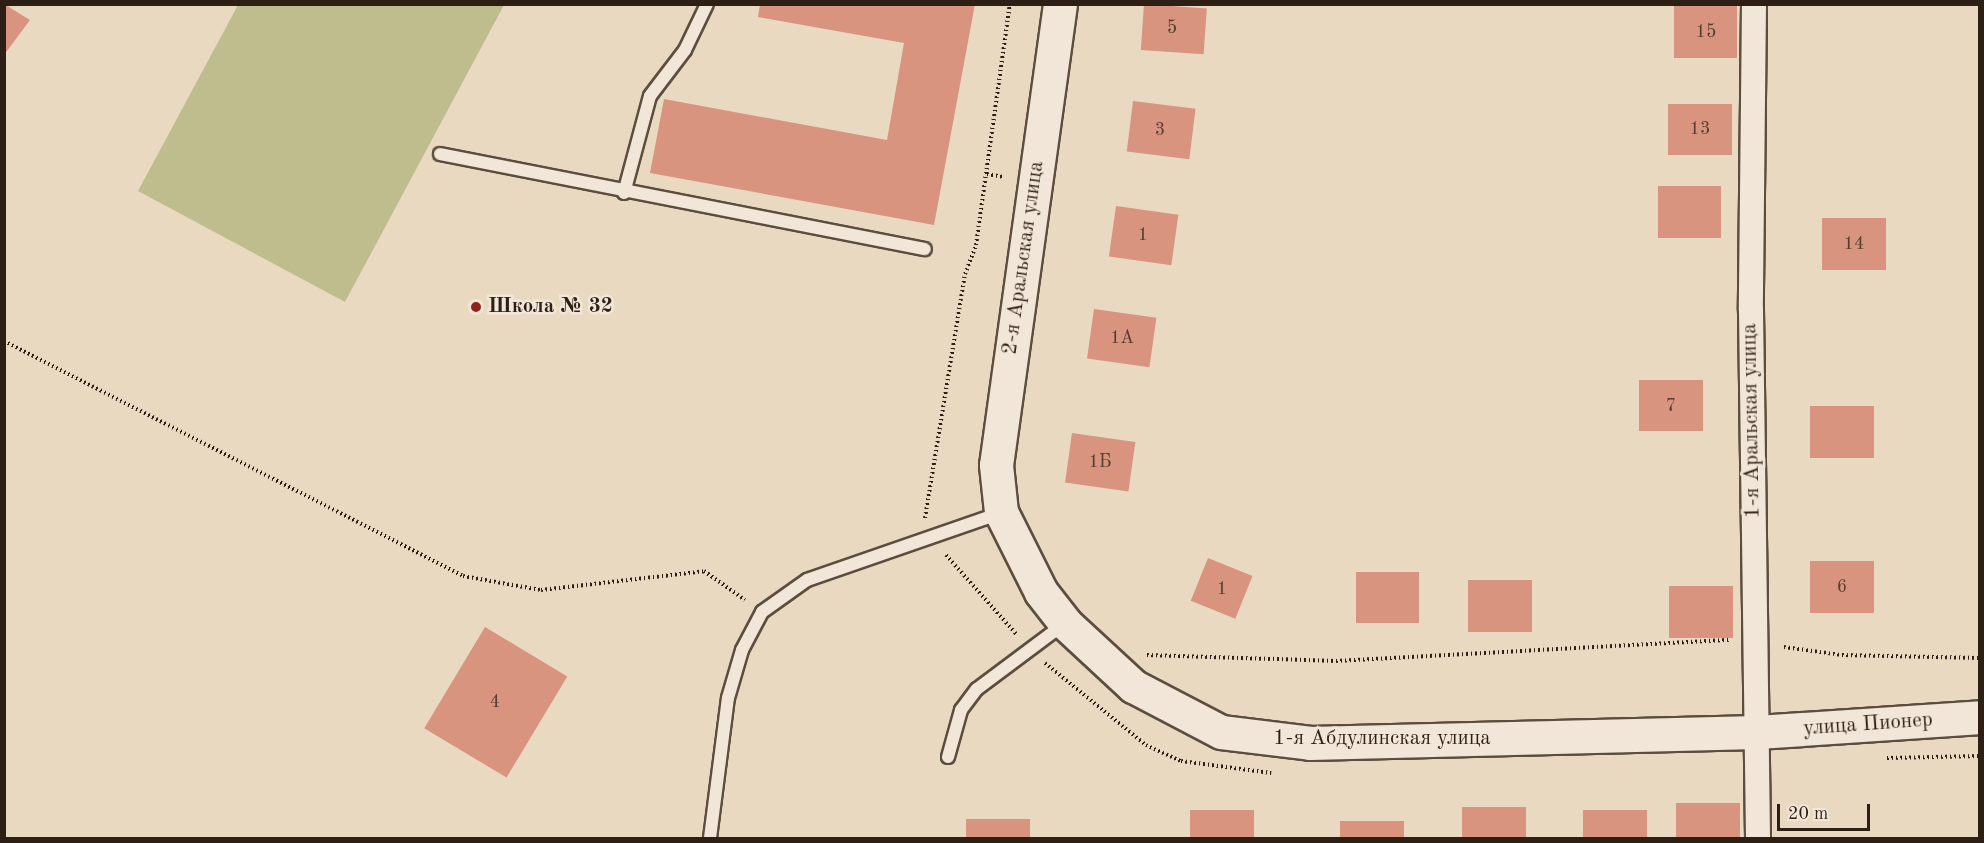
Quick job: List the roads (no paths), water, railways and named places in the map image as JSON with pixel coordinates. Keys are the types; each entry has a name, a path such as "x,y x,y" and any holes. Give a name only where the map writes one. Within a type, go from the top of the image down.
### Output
{"street":[{"name":"2-я Аральская улица","path":"1001,512 999,427 1060,4"},
{"name":"1-я Аральская улица","path":"1754,4 1750,72 1758,838"},
{"name":"1-я Абдулинская улица","path":"1001,512 1023,562 1065,623 1098,656 1133,686 1185,717 1251,738 1391,742 1757,732"},
{"name":"улица Пионер","path":"1757,732 1980,717"}],"lane":[{"path":"624,193 650,96 685,50 707,4"},
{"path":"440,154 624,193 925,249"},
{"path":"710,838 728,698 742,650 762,612 807,580 1001,512"},
{"path":"948,757 960,710 977,689 1065,623"}],"place":[{"name":"Школа № 32","path":"476,307"}]}
